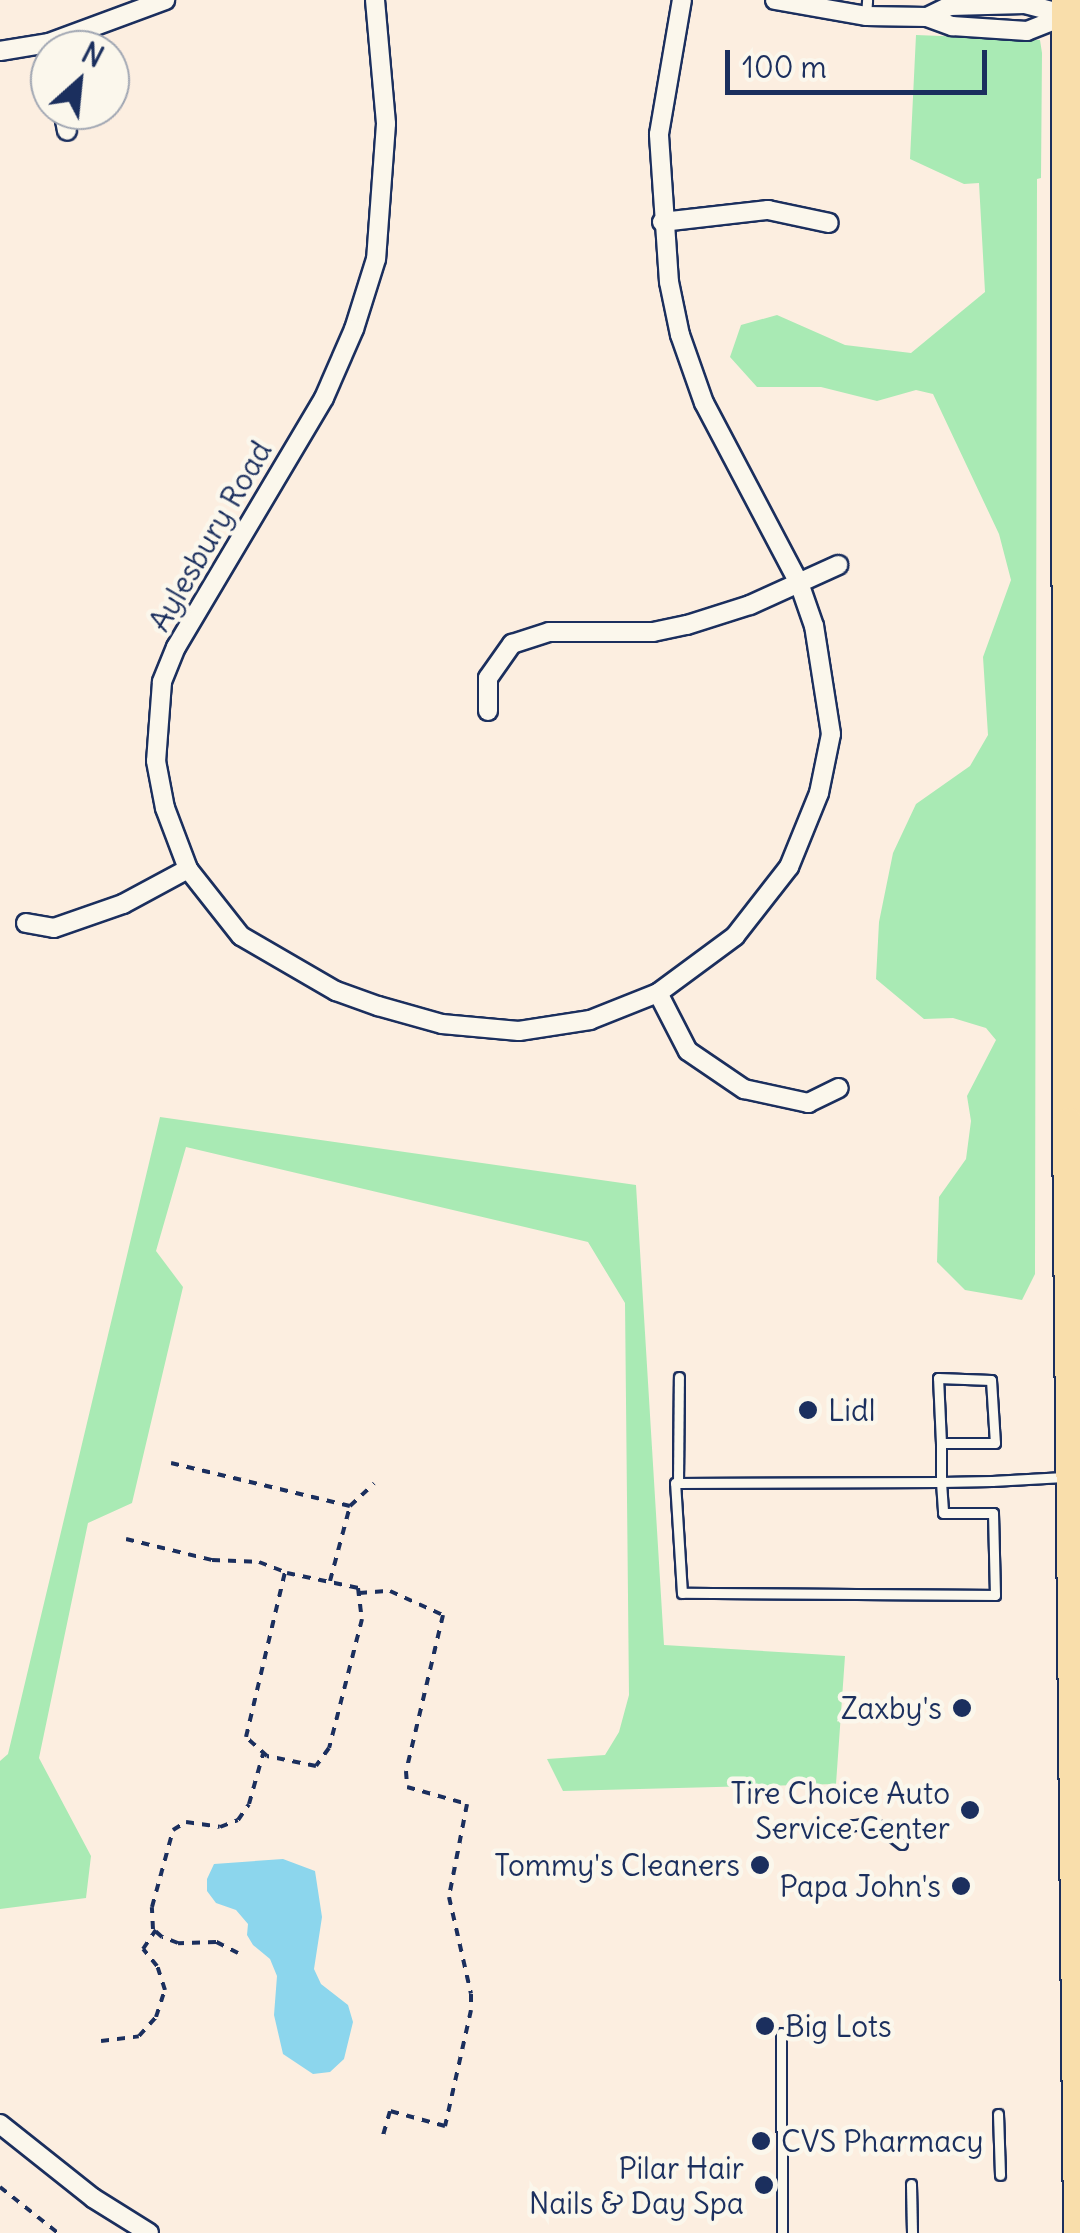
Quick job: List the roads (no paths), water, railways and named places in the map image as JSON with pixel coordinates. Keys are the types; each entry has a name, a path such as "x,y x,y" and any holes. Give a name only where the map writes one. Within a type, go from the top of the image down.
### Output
{"main road":[{"path":"1071,10 1079,2233"}],"street":[{"path":"90,30 165,0"},
{"name":"Aylesbury Road","path":"375,0 386,124 376,260 360,311 324,398 198,604 162,682 156,761 165,808 188,869 241,936 336,991 442,1024 536,1028 590,1020 658,994 734,936 788,867 819,793 830,734 814,626 798,583 704,403 680,334 662,222 659,134 682,0"},
{"path":"776,0 927,17 950,6 1026,4 1071,10"},
{"path":"0,51 30,48"},
{"path":"662,222 768,210 829,222"},
{"path":"488,711 488,678 512,644 549,632 654,632 688,625 838,565"},
{"path":"26,923 54,928 122,904 188,869"},
{"path":"658,994 688,1051 744,1089 808,1102 839,1088"},
{"path":"0,2124 93,2198 149,2233"}],"lane":[{"path":"679,1378 682,1594 995,1595 992,1513 943,1513 938,1378 991,1380 995,1444 941,1443"},
{"path":"678,1483 1076,1477"},
{"path":"846,1826 875,1824 902,1844"},
{"path":"780,2033 782,2233"},
{"path":"998,2114 1000,2176"},
{"path":"911,2184 912,2233"}],"water":[{"path":"283,1859 315,1871 322,1917 314,1969 321,1984 348,2005 353,2022 344,2059 330,2072 313,2074 283,2054 274,2015 277,1976 270,1959 253,1945 247,1935 248,1924 236,1910 216,1903 207,1891 207,1879 214,1864"}],"place":[{"name":"Lidl","path":"808,1410"},
{"name":"Zaxby's","path":"962,1708"},
{"name":"Tire Choice Auto Service Center","path":"970,1810"},
{"name":"Tommy's Cleaners","path":"760,1865"},
{"name":"Papa John's","path":"961,1886"},
{"name":"Big Lots","path":"765,2026"},
{"name":"CVS Pharmacy","path":"761,2141"},
{"name":"Pilar Hair Nails & Day Spa","path":"764,2185"}]}
